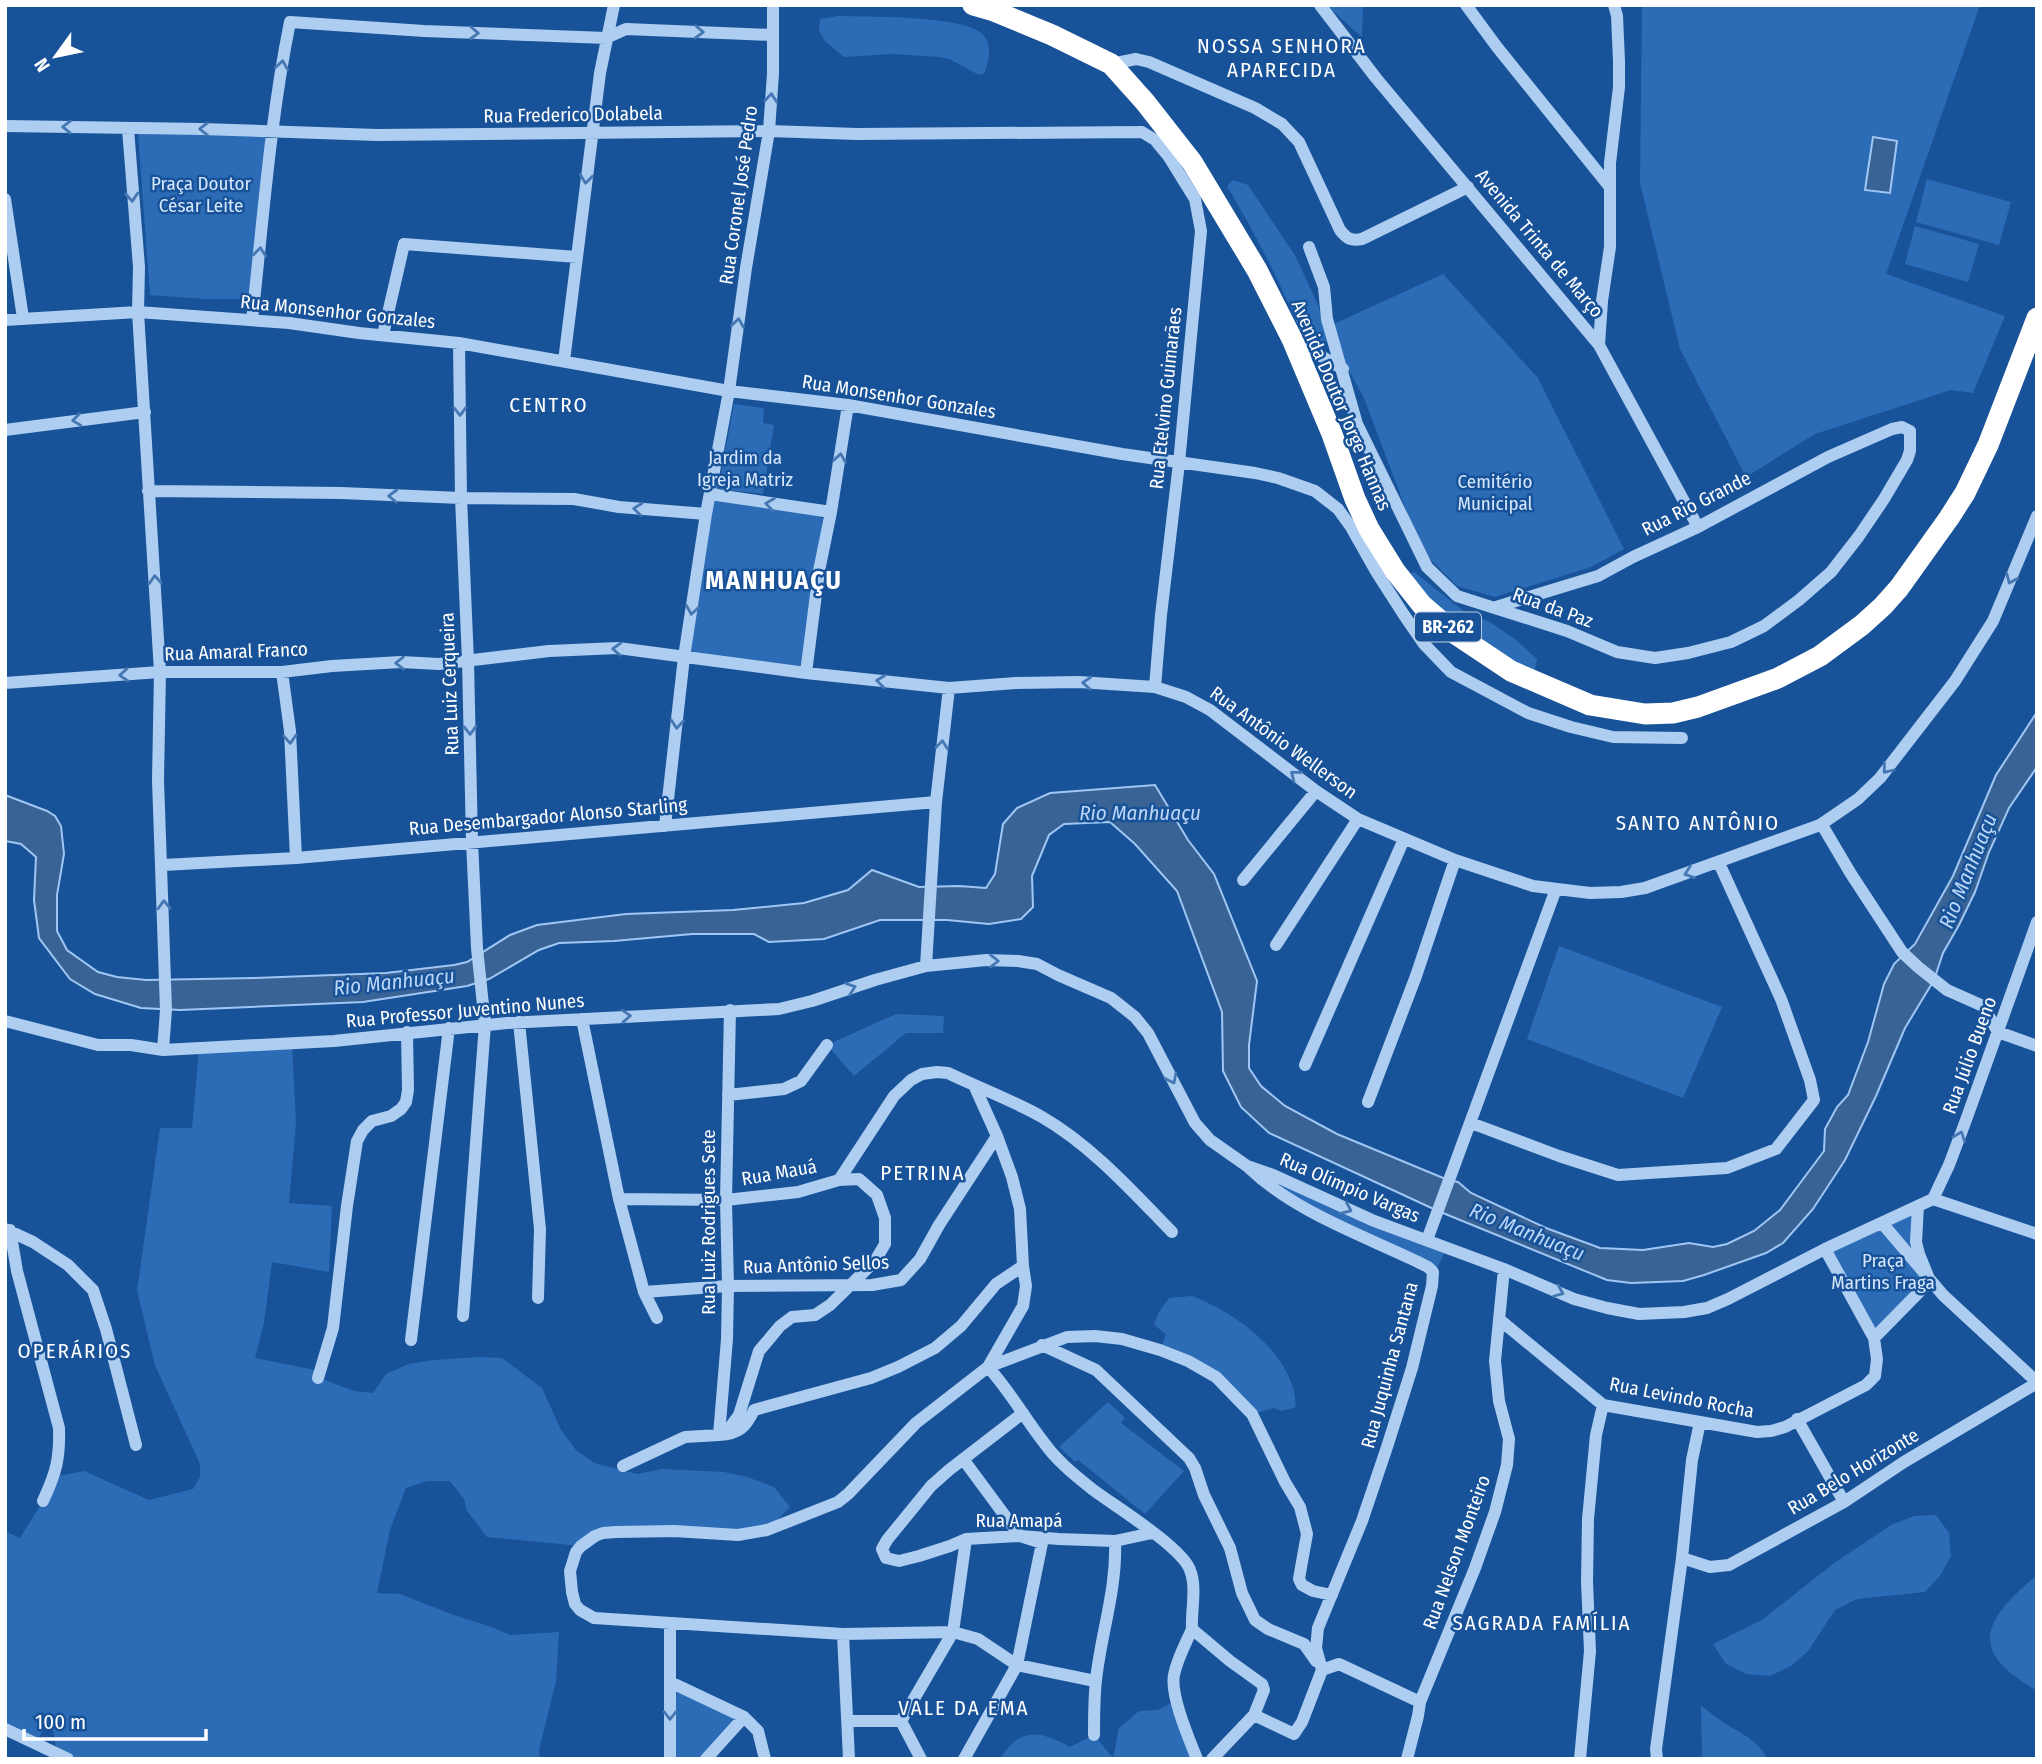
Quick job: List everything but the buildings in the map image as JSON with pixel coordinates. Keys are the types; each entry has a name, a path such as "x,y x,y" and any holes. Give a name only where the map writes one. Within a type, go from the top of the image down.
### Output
{"highway":[{"name":"Avenida Doutor Jorge Hannas","path":"972,5 994,10 1111,64 1145,102 1192,162 1257,270 1292,339 1332,434 1354,499 1386,572 1457,635 1511,671 1590,705 1645,714 1673,713 1707,704 1778,678 1820,656 1883,607 1922,557 1960,501 1979,466 2037,318"}],"street":[{"path":"564,361 592,133 606,38 614,5"},
{"name":"Rua Coronel José Pedro","path":"665,826 684,657 769,131 774,73 774,5"},
{"name":"Avenida Trinta de Março","path":"1320,5 1376,78 1599,345 1698,527"},
{"path":"1466,5 1609,187"},
{"path":"1599,345 1609,247 1610,163 1619,74 1617,16 1614,5"},
{"path":"252,320 282,60 290,22 424,31 606,38 626,29 773,35"},
{"path":"1111,64 1136,60 1149,62 1255,108 1282,124 1299,142 1335,221 1346,238 1352,241 1362,239 1468,187"},
{"name":"Rua Frederico Dolabela","path":"5,126 377,135 769,131 857,134 1142,132"},
{"path":"128,129 139,267 138,312 160,672 158,780 166,973 163,1049"},
{"name":"Rua Etelvino Guimarães","path":"1142,132 1155,140 1169,157 1195,199 1200,232 1155,687"},
{"path":"5,200 23,318"},
{"path":"383,335 404,244 577,257"},
{"name":"Rua da Paz","path":"1309,247 1324,287 1327,319 1357,424 1427,567 1457,596 1567,631 1617,652 1655,658 1731,642 1764,626 1799,600 1831,572 1860,536 1908,460 1910,431"},
{"name":"Rua Monsenhor Gonzales","path":"5,320 138,312 289,323 459,343 729,391 848,405 1122,454 1255,473 1296,483 1315,491 1338,509 1386,572 1424,644 1451,672 1528,713 1571,727 1613,737 1682,738"},
{"path":"1292,339 1343,369"},
{"name":"Rua Luiz Cerqueira","path":"459,343 472,841 477,948 485,1024 463,1316"},
{"path":"806,673 819,571 848,405"},
{"path":"5,430 145,412"},
{"path":"1332,434 1357,424"},
{"name":"Rua Rio Grande","path":"1496,607 1598,576 1698,527 1828,457 1892,429 1902,427 1910,431"},
{"path":"148,491 574,499 619,507 706,514"},
{"path":"710,494 831,512"},
{"name":"Rua Antônio Wellerson","path":"684,657 949,688 1079,682 1155,687 1186,696 1210,710 1316,791 1358,819 1455,860 1533,886 1590,893 1621,892 1645,888 1822,825 1858,799 1880,778 1955,681 1993,621 2037,516"},
{"name":"Rua Amaral Franco","path":"5,683 160,672 282,672 401,662 439,664 549,651 606,649 684,657"},
{"path":"282,672 290,731 296,858"},
{"path":"926,967 936,802 949,688"},
{"path":"1243,880 1316,791"},
{"name":"Rua Desembargador Alonso Starling","path":"163,865 296,858 936,802"},
{"path":"1276,945 1358,819"},
{"path":"1822,825 1902,952 1947,990 1983,1006 1998,1032 2037,1046"},
{"path":"1305,1065 1404,839"},
{"path":"1368,1102 1416,976 1455,860"},
{"path":"1471,1123 1618,1175 1727,1168 1776,1149 1814,1100 1810,1080 1782,999 1719,863"},
{"path":"1427,1240 1556,889"},
{"name":"Rua Júlio Bueno","path":"1933,1199 1949,1165 2037,922"},
{"name":"Rua Olímpio Vargas","path":"926,967 986,960 1037,964 1111,998 1135,1017 1148,1034 1195,1124 1210,1140 1247,1166 1372,1220 1504,1269 1574,1299 1607,1308 1639,1314 1707,1308 1933,1199"},
{"name":"Rua Professor Juventino Nunes","path":"5,1021 97,1045 163,1049 334,1041 485,1024 779,1009 926,967"},
{"name":"Rua Luiz Rodrigues Sete","path":"719,1435 727,1339 726,1200 730,1010"},
{"path":"582,1019 619,1199 644,1292 657,1318"},
{"path":"519,1022 540,1229 538,1298"},
{"path":"411,1340 449,1028"},
{"path":"318,1378 333,1328 357,1141 372,1121 391,1116 406,1102 407,1032"},
{"path":"728,1095 785,1089 801,1081 827,1045"},
{"name":"Rua Mauá","path":"619,1199 726,1200 798,1192 838,1180 894,1096 911,1080 922,1074 937,1072 948,1073 1018,1104 1063,1130 1118,1176 1172,1232"},
{"path":"974,1085 998,1136 1012,1177 1020,1209 1026,1286 1023,1306 988,1367"},
{"name":"Rua Antônio Sellos","path":"644,1292 728,1286 872,1285 901,1280 920,1259 939,1225 998,1136"},
{"name":"Rua Juquinha Santana","path":"1247,1166 1290,1200 1428,1267 1433,1272 1412,1368 1387,1447 1362,1521 1318,1628 1317,1648 1322,1670"},
{"path":"719,1435 728,1430 739,1415 760,1351 769,1338 792,1317 815,1314 830,1305 875,1261 885,1244 885,1218 877,1195 859,1180 838,1180"},
{"path":"1933,1199 2037,1234"},
{"path":"1918,1206 1916,1242 1930,1281"},
{"path":"1882,1223 1959,1311 2037,1383"},
{"path":"8,1229 68,1265 93,1290 106,1329 136,1445"},
{"path":"8,1229 59,1428 60,1453 54,1477 43,1501"},
{"path":"1825,1249 1874,1338 1930,1281"},
{"path":"623,1466 685,1437 732,1434 748,1423 754,1410 898,1367 934,1348 961,1326 996,1284 1023,1266"},
{"name":"Rua Nelson Monteiro","path":"1407,1759 1420,1702 1475,1568 1495,1512 1507,1465 1509,1439 1499,1401 1495,1361 1504,1269"},
{"name":"Rua Levindo Rocha","path":"1500,1320 1603,1405 1757,1432 1785,1427 1866,1385 1875,1376 1877,1359 1874,1338"},
{"path":"1096,1681 1017,1665 978,1639 953,1632 844,1634 594,1618 580,1610 572,1592 570,1570 580,1546 603,1533 674,1531 738,1535 767,1530 838,1502 916,1423 988,1367 1067,1337 1095,1336 1122,1339 1188,1361 1216,1377 1252,1414 1300,1507 1307,1534 1299,1579 1302,1585 1313,1591 1332,1595"},
{"path":"1042,1345 1097,1370 1189,1458 1203,1495 1230,1548 1242,1593 1255,1620 1268,1629 1304,1644 1322,1670"},
{"path":"988,1367 1005,1386 1046,1447 1092,1489 1180,1554 1190,1569 1193,1588 1192,1629 1173,1677 1185,1732 1197,1759"},
{"name":"Rua Belo Horizonte","path":"1682,1558 1710,1567 1729,1565 1843,1503 1904,1462 2037,1383"},
{"path":"1580,1759 1590,1651 1588,1519 1596,1435 1603,1405"},
{"name":"Rua Amapá","path":"1023,1413 931,1486 882,1549 886,1558 899,1561 966,1539 1020,1535 1115,1541 1152,1533"},
{"path":"1797,1419 1843,1503"},
{"path":"1657,1759 1656,1749 1682,1558 1692,1460 1700,1422"},
{"path":"962,1459 1020,1535 1042,1543 1017,1665 964,1759"},
{"path":"901,1721 953,1632 966,1539"},
{"path":"1094,1735 1096,1681 1114,1577 1115,1541"},
{"path":"670,1623 670,1759"},
{"path":"1192,1629 1262,1684 1264,1690 1254,1715 1212,1759"},
{"path":"844,1634 849,1759"},
{"path":"1254,1715 1294,1734 1302,1722 1322,1670 1339,1664 1420,1702"},
{"path":"670,1682 744,1717 758,1731 765,1759"},
{"path":"706,1759 744,1717"},
{"path":"847,1721 901,1721"},
{"path":"901,1721 921,1759"},
{"path":"5,1728 68,1759"}],"green space":[{"path":"1326,5 1363,5 1362,37"},
{"path":"1642,5 1980,5 1886,274 2005,316 1973,393 1951,390 1815,434 1746,477 1680,349 1640,183"},
{"path":"838,16 914,18 955,23 971,28 982,34 988,43 986,69 984,74 979,75 949,59 938,57 892,54 844,57 825,41 819,31 820,19"},
{"name":"Praça Doutor César Leite","path":"138,134 266,135 249,299 150,295"},
{"path":"1927,179 2011,202 1999,245 1916,222"},
{"path":"1233,180 1248,185 1296,257 1318,305 1328,341 1323,345 1302,339 1279,283 1227,186"},
{"path":"1915,226 1979,244 1968,282 1905,264"},
{"name":"Cemitério Municipal","path":"1443,274 1538,378 1624,549 1591,567 1495,597 1457,586 1429,558 1411,523 1364,398 1349,371 1334,324"},
{"name":"Jardim da Igreja Matriz","path":"734,404 764,408 763,423 774,425 763,494 718,489"},
{"path":"710,498 813,514 829,521 806,673 684,657"},
{"path":"1414,572 1465,612 1490,622 1516,640 1537,659 1535,669 1529,671 1436,609 1408,575"},
{"path":"1559,946 1722,1007 1683,1098 1527,1039"},
{"path":"896,1014 944,1016 943,1033 906,1033 854,1076 827,1045"},
{"path":"292,1044 296,1123 289,1203 332,1206 329,1272 272,1262 264,1323 255,1358 320,1371 319,1378 354,1391 373,1393 386,1374 409,1364 433,1360 502,1358 542,1388 561,1430 576,1450 594,1463 637,1474 662,1469 724,1472 747,1477 774,1487 790,1507 767,1530 616,1532 581,1546 487,1537 467,1511 464,1499 450,1481 427,1481 406,1488 390,1530 377,1593 400,1594 510,1635 559,1632 556,1681 539,1750 540,1759 68,1759 57,1753 51,1720 31,1748 5,1724 5,1531 20,1538 54,1477 84,1471 149,1500 193,1489 200,1477 200,1464 155,1365 137,1291 160,1128 192,1128 199,1048"},
{"path":"1273,1175 1447,1247 1433,1277 1433,1272 1279,1194"},
{"name":"Praça Martins Fraga","path":"1918,1206 1916,1242 1930,1281 1874,1338 1825,1249"},
{"path":"1192,1296 1222,1310 1264,1342 1285,1370 1293,1388 1296,1407 1282,1411 1274,1408 1252,1414 1216,1377 1160,1350 1166,1334 1154,1325 1159,1312 1169,1298"},
{"path":"1108,1402 1125,1418 1121,1423 1184,1471 1145,1514 1059,1447"},
{"path":"1936,1515 1949,1533 1951,1556 1940,1576 1925,1592 1857,1599 1835,1610 1808,1651 1791,1666 1770,1676 1746,1674 1726,1664 1713,1644 1762,1620 1834,1563 1891,1525 1914,1516"},
{"path":"2037,1575 2036,1690 1999,1661 1992,1648 1990,1634 2005,1606"},
{"path":"670,1682 744,1717 706,1759 670,1759"},
{"path":"1177,1700 1197,1759 1000,1759 1015,1741 1031,1735 1049,1737 1070,1747 1094,1735 1113,1758 1119,1728 1139,1711 1158,1710"},
{"path":"1701,1706 1751,1739 1767,1759 1702,1759"}],"water":[{"path":"1873,137 1897,141 1890,193 1865,190"},
{"name":"Rio Manhuaçu","path":"2037,712 2037,767 2009,808 1975,892 1943,953 1934,980 1905,1028 1845,1160 1813,1209 1783,1243 1766,1253 1683,1281 1631,1283 1607,1280 1438,1211 1269,1133 1241,1107 1223,1071 1222,1012 1177,891 1135,844 1110,822 1064,824 1049,835 1032,876 1033,907 1021,919 989,924 947,920 880,920 824,939 769,942 754,934 692,934 559,943 539,950 489,979 467,986 363,1002 180,1010 141,1008 95,994 70,979 39,938 34,900 36,857 21,844 5,841 5,795 55,816 61,826 64,854 57,895 57,931 67,950 98,972 146,980 386,973 467,962 510,935 537,925 626,914 733,910 804,903 848,890 872,870 919,887 986,888 995,874 1003,824 1017,808 1050,793 1155,785 1188,840 1214,874 1257,981 1249,1045 1249,1068 1261,1086 1285,1106 1337,1134 1458,1182 1471,1193 1546,1228 1600,1248 1643,1250 1689,1243 1713,1247 1727,1244 1754,1231 1780,1210 1824,1151 1825,1129 1837,1107 1848,1095 1868,1042 1884,984 1894,964 1915,944 1953,876 1996,775"}],"district":[{"name":"NOSSA SENHORA APARECIDA","path":"1282,58"},
{"name":"CENTRO","path":"549,405"},
{"name":"MANHUAÇU","path":"774,580"},
{"name":"SANTO ANTÔNIO","path":"1698,823"},
{"name":"PETRINA","path":"923,1173"},
{"name":"OPERÁRIOS","path":"75,1351"},
{"name":"SAGRADA FAMÍLIA","path":"1542,1623"},
{"name":"VALE DA EMA","path":"964,1708"}]}
